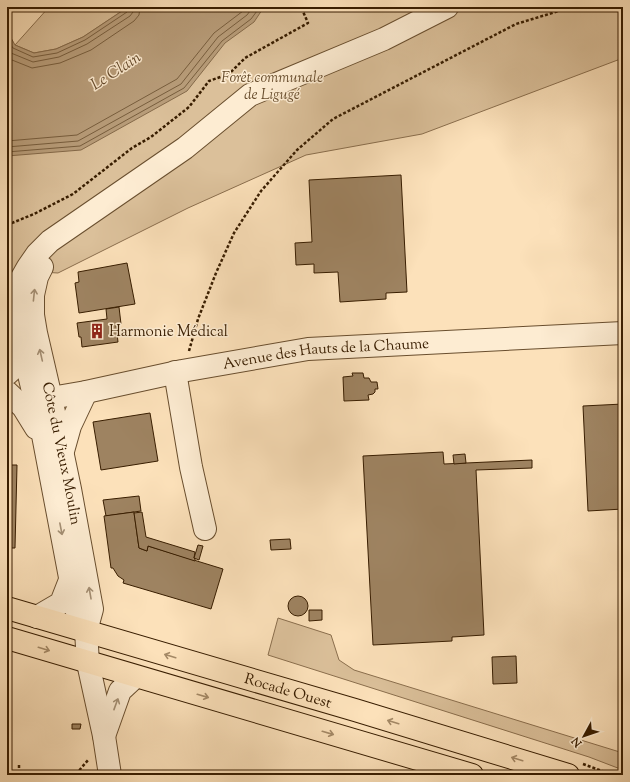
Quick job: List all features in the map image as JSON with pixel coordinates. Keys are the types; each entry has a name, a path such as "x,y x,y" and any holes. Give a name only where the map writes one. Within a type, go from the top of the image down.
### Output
{"main road":[{"name":"Rocade Ouest","path":"7,608 362,712 568,775"},
{"name":"Rocade Ouest","path":"7,638 135,677 472,775"}],"street":[{"name":"Côte du Vieux Moulin","path":"86,631 92,609 63,451 23,347 17,323 15,300 20,281 28,267 37,254 50,241 185,148 250,95 384,39 448,7"},
{"name":"Côte du Vieux Moulin","path":"66,229 46,259 37,277 33,295 33,315 42,395 44,441 76,609 86,631"},
{"name":"Avenue des Hauts de la Chaume","path":"42,395 86,392 178,371 308,349 623,333"},
{"path":"7,374 18,364 23,347"},
{"path":"178,371 191,467 205,529"},
{"path":"7,392 23,407 44,441"},
{"path":"63,451 70,426 86,392"},
{"path":"37,618 61,603 70,580"},
{"path":"86,631 88,663 104,736 110,775"},
{"path":"104,736 120,691 135,677"}],"path":[{"path":"7,225 34,214 73,194 132,148 151,137 188,106 210,81 229,74 245,58 308,23 301,7"},
{"path":"178,371 216,274 234,233 261,191 297,150 333,119 502,31 516,24 572,7"},
{"path":"76,774 90,758"},
{"path":"18,765 19,775"}],"green space":[{"path":"49,7 128,7 83,37 56,49 34,53 15,45"},
{"name":"Forêt communale de Ligugé","path":"252,7 623,7 623,58 422,134 306,155 188,208 58,273 7,270 7,129"},
{"path":"278,618 331,635 339,660 354,670 623,753 623,770 589,757 268,655"}],"water":[{"name":"Le Clain","path":"128,7 264,7 254,22 225,43 187,91 81,150 7,156 7,35 10,36 15,45 34,53 56,49 83,37"}],"building":[{"path":"401,175 407,292 386,293 386,299 340,302 338,272 314,273 314,264 296,265 295,243 312,242 309,180"},
{"path":"127,263 135,304 79,313 75,283 79,282 78,272"},
{"name":"Harmonie Médical","path":"119,307 121,324 116,325 118,342 82,347 77,323 107,319 106,309"},
{"path":"352,373 363,373 364,378 369,378 371,382 377,382 378,389 375,389 373,394 368,395 369,400 344,401 343,377 353,376"},
{"path":"623,404 623,509 588,511 583,406"},
{"path":"150,413 158,461 101,470 93,422"},
{"path":"443,452 444,464 532,460 532,468 476,470 484,635 452,637 452,641 373,645 363,456"},
{"path":"465,454 466,463 454,464 453,455"},
{"path":"7,465 17,465 15,548 7,548"},
{"path":"139,496 141,511 106,516 103,500"},
{"path":"134,512 139,548 147,551 148,546 223,569 211,609 123,583 124,580 118,576 113,568 111,568 104,516"},
{"path":"142,512 146,537 195,552 195,561 148,546 147,551 139,548 134,513"},
{"path":"290,539 291,549 271,550 270,540"},
{"path":"198,545 203,546 199,560 194,558"},
{"path":"298,596 305,599 308,606 305,613 298,616 291,613 288,606 291,599"},
{"path":"309,610 322,610 322,620 309,621"},
{"path":"516,656 517,683 493,684 492,657"},
{"path":"72,724 81,724 80,729 72,729"}],"place":[{"name":"Harmonie Médical","path":"97,331"}]}
